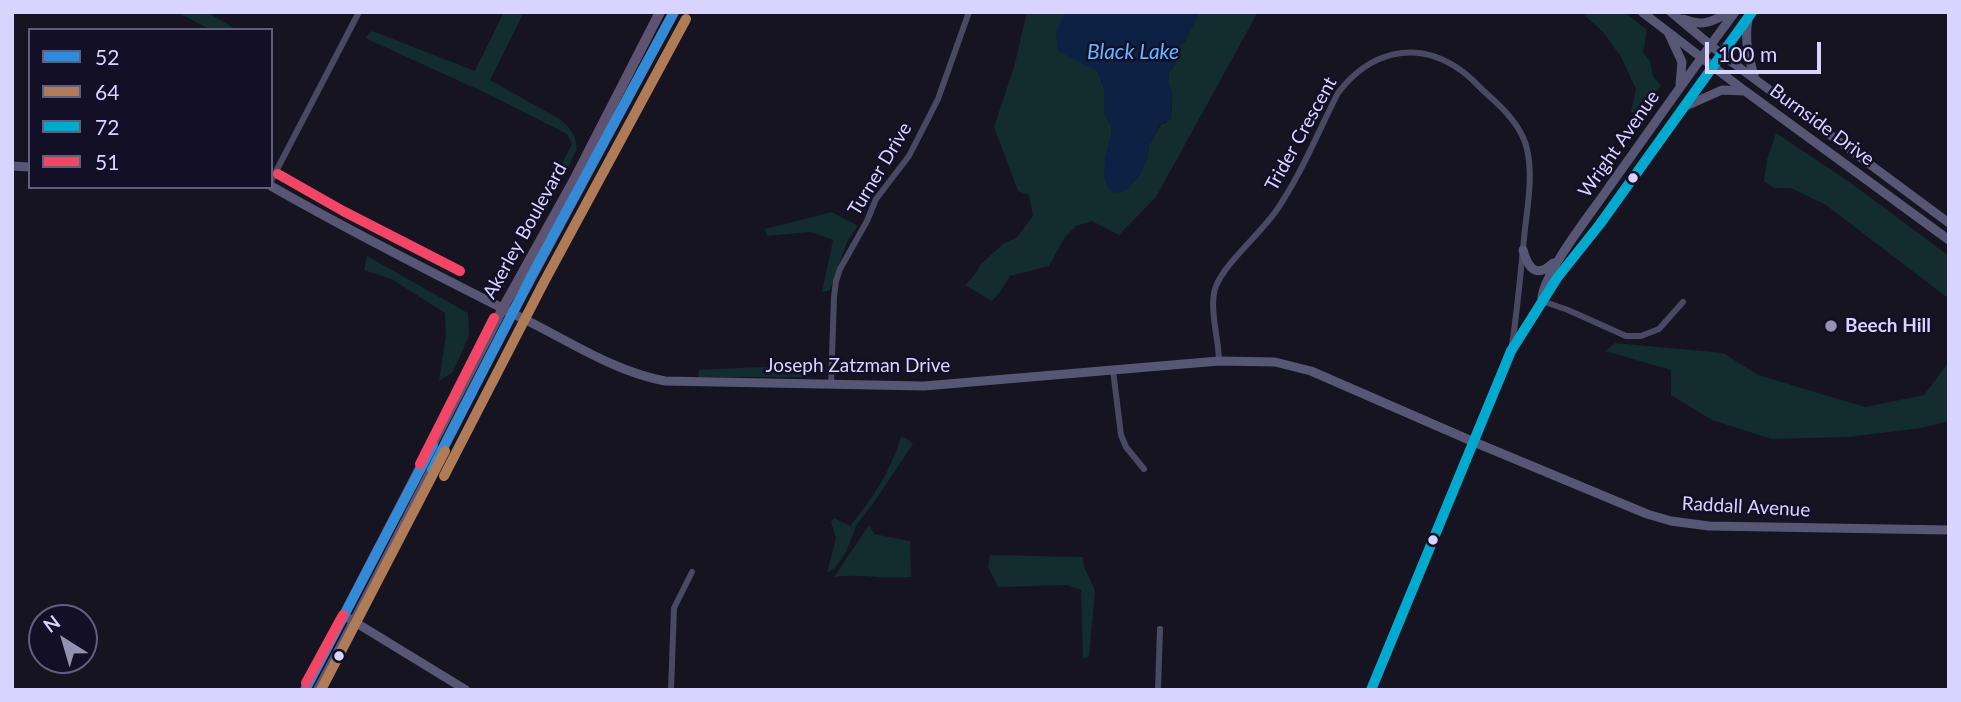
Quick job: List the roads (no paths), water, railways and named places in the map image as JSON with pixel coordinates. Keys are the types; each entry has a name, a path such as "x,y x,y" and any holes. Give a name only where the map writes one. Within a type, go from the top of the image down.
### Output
{"main road":[{"name":"Akerley Boulevard","path":"318,690 355,622 573,181 660,12"},
{"name":"Akerley Boulevard","path":"305,690 508,311 597,156 674,12"},
{"name":"Burnside Drive","path":"1642,12 1949,240"},
{"path":"1674,14 1704,24 1733,12"},
{"name":"Wright Avenue","path":"1542,300 1542,290 1562,255 1733,12"},
{"name":"Burnside Drive","path":"1674,14 1710,46 1949,223"},
{"path":"1751,15 1745,34 1746,50 1755,79"},
{"name":"Wright Avenue","path":"1371,690 1511,352 1542,300 1751,15"},
{"path":"1668,33 1682,62 1679,89"},
{"path":"1684,106 1718,91 1745,91"},
{"name":"Joseph Zatzman Drive","path":"273,184 336,223 624,369 645,377 665,381 924,386 1219,361 1275,362 1311,371 1474,442"},
{"path":"1598,203 1597,216 1600,224"},
{"path":"1523,250 1527,263 1538,271 1546,270 1562,255"},
{"name":"Raddall Avenue","path":"1474,442 1647,514 1671,521 1709,526 1949,530"},
{"path":"345,616 466,690"}],"street":[{"path":"273,179 359,12"},
{"name":"Turner Drive","path":"831,385 834,297 840,270 876,199 909,156 938,99 969,12"},
{"name":"Trider Crescent","path":"1219,361 1213,299 1216,287 1227,268 1274,214 1286,196 1338,93 1351,77 1374,60 1413,53 1434,57 1460,69 1517,125 1527,148 1530,186 1511,352"},
{"path":"1542,300 1626,336 1641,336 1659,329 1683,302"},
{"path":"1113,370 1121,435 1126,447 1144,469"},
{"path":"671,690 674,608 692,572"},
{"path":"1158,690 1160,629"}],"water":[{"name":"Black Lake","path":"1066,12 1199,12 1185,41 1177,48 1175,64 1169,72 1171,120 1160,124 1149,145 1147,159 1139,176 1125,191 1116,193 1108,188 1104,176 1112,132 1104,113 1104,88 1098,71 1058,51 1056,32"}],"place":[{"name":"Beech Hill","path":"1831,326"}]}
